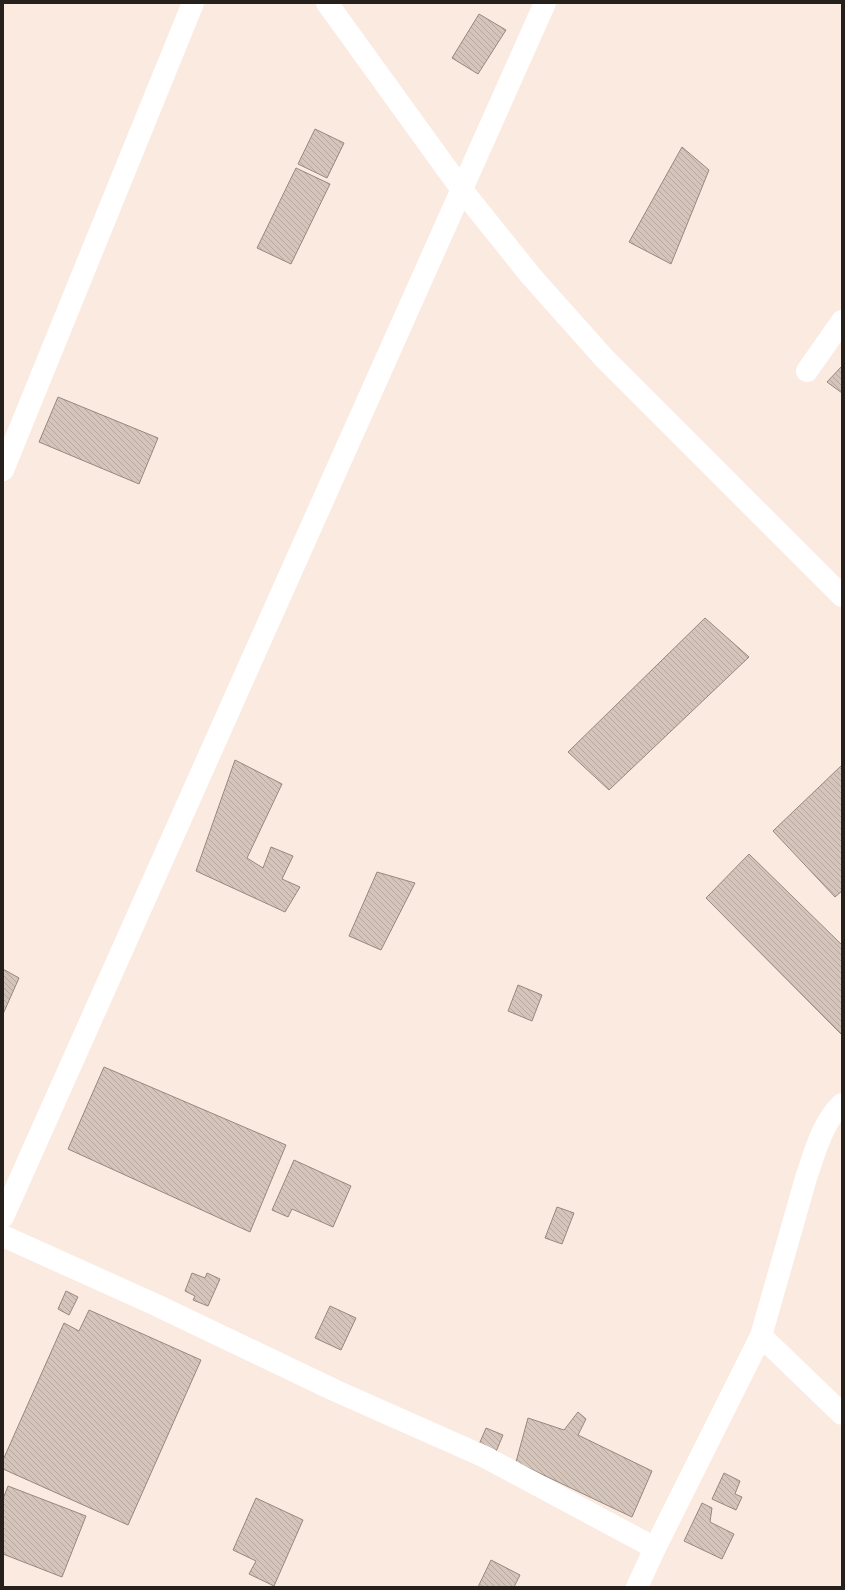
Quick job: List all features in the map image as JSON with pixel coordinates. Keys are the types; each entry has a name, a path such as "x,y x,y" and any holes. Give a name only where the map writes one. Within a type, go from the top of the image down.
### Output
{"street":[{"path":"3,470 193,3"},
{"path":"327,3 462,190 531,276 604,358 842,596"},
{"path":"3,1218 545,3"},
{"path":"807,371 842,321"},
{"path":"637,1587 761,1336 813,1156 826,1127 836,1110 842,1104"},
{"path":"3,1236 154,1304 334,1390 485,1458 655,1548"},
{"path":"761,1336 842,1414"}],"building":[{"path":"479,14 506,30 478,74 452,58"},
{"path":"315,129 344,143 327,178 298,164"},
{"path":"682,147 709,170 671,264 629,242"},
{"path":"296,168 330,184 291,264 257,248"},
{"path":"842,366 842,393 827,382"},
{"path":"58,397 158,438 139,484 39,442"},
{"path":"705,618 749,657 609,790 568,752"},
{"path":"235,760 282,784 247,858 263,868 271,847 293,856 282,879 300,887 285,912 196,871"},
{"path":"842,765 842,891 835,897 773,831"},
{"path":"749,854 842,945 842,1035 706,898"},
{"path":"377,872 415,883 381,950 349,936"},
{"path":"3,969 19,978 3,1014"},
{"path":"518,985 542,995 532,1021 508,1011"},
{"path":"104,1067 286,1145 250,1232 68,1149"},
{"path":"294,1160 351,1186 333,1227 292,1209 288,1217 272,1210"},
{"path":"557,1207 574,1213 562,1244 545,1238"},
{"path":"192,1273 205,1278 207,1273 220,1279 208,1306 193,1300 195,1296 185,1291"},
{"path":"66,1291 78,1297 69,1315 58,1309"},
{"path":"330,1306 356,1318 341,1350 315,1338"},
{"path":"89,1310 201,1360 128,1525 3,1469 3,1460 64,1323 79,1331"},
{"path":"578,1412 586,1419 578,1435 652,1471 632,1517 516,1462 528,1418 564,1430"},
{"path":"486,1428 503,1435 495,1454 478,1447"},
{"path":"724,1473 740,1481 735,1494 742,1497 736,1510 712,1499"},
{"path":"8,1486 86,1516 62,1577 3,1554 3,1499"},
{"path":"256,1498 303,1520 274,1586 249,1574 256,1561 233,1550"},
{"path":"702,1503 712,1508 710,1522 734,1534 722,1559 684,1541"},
{"path":"491,1560 520,1575 514,1587 478,1587"}]}
